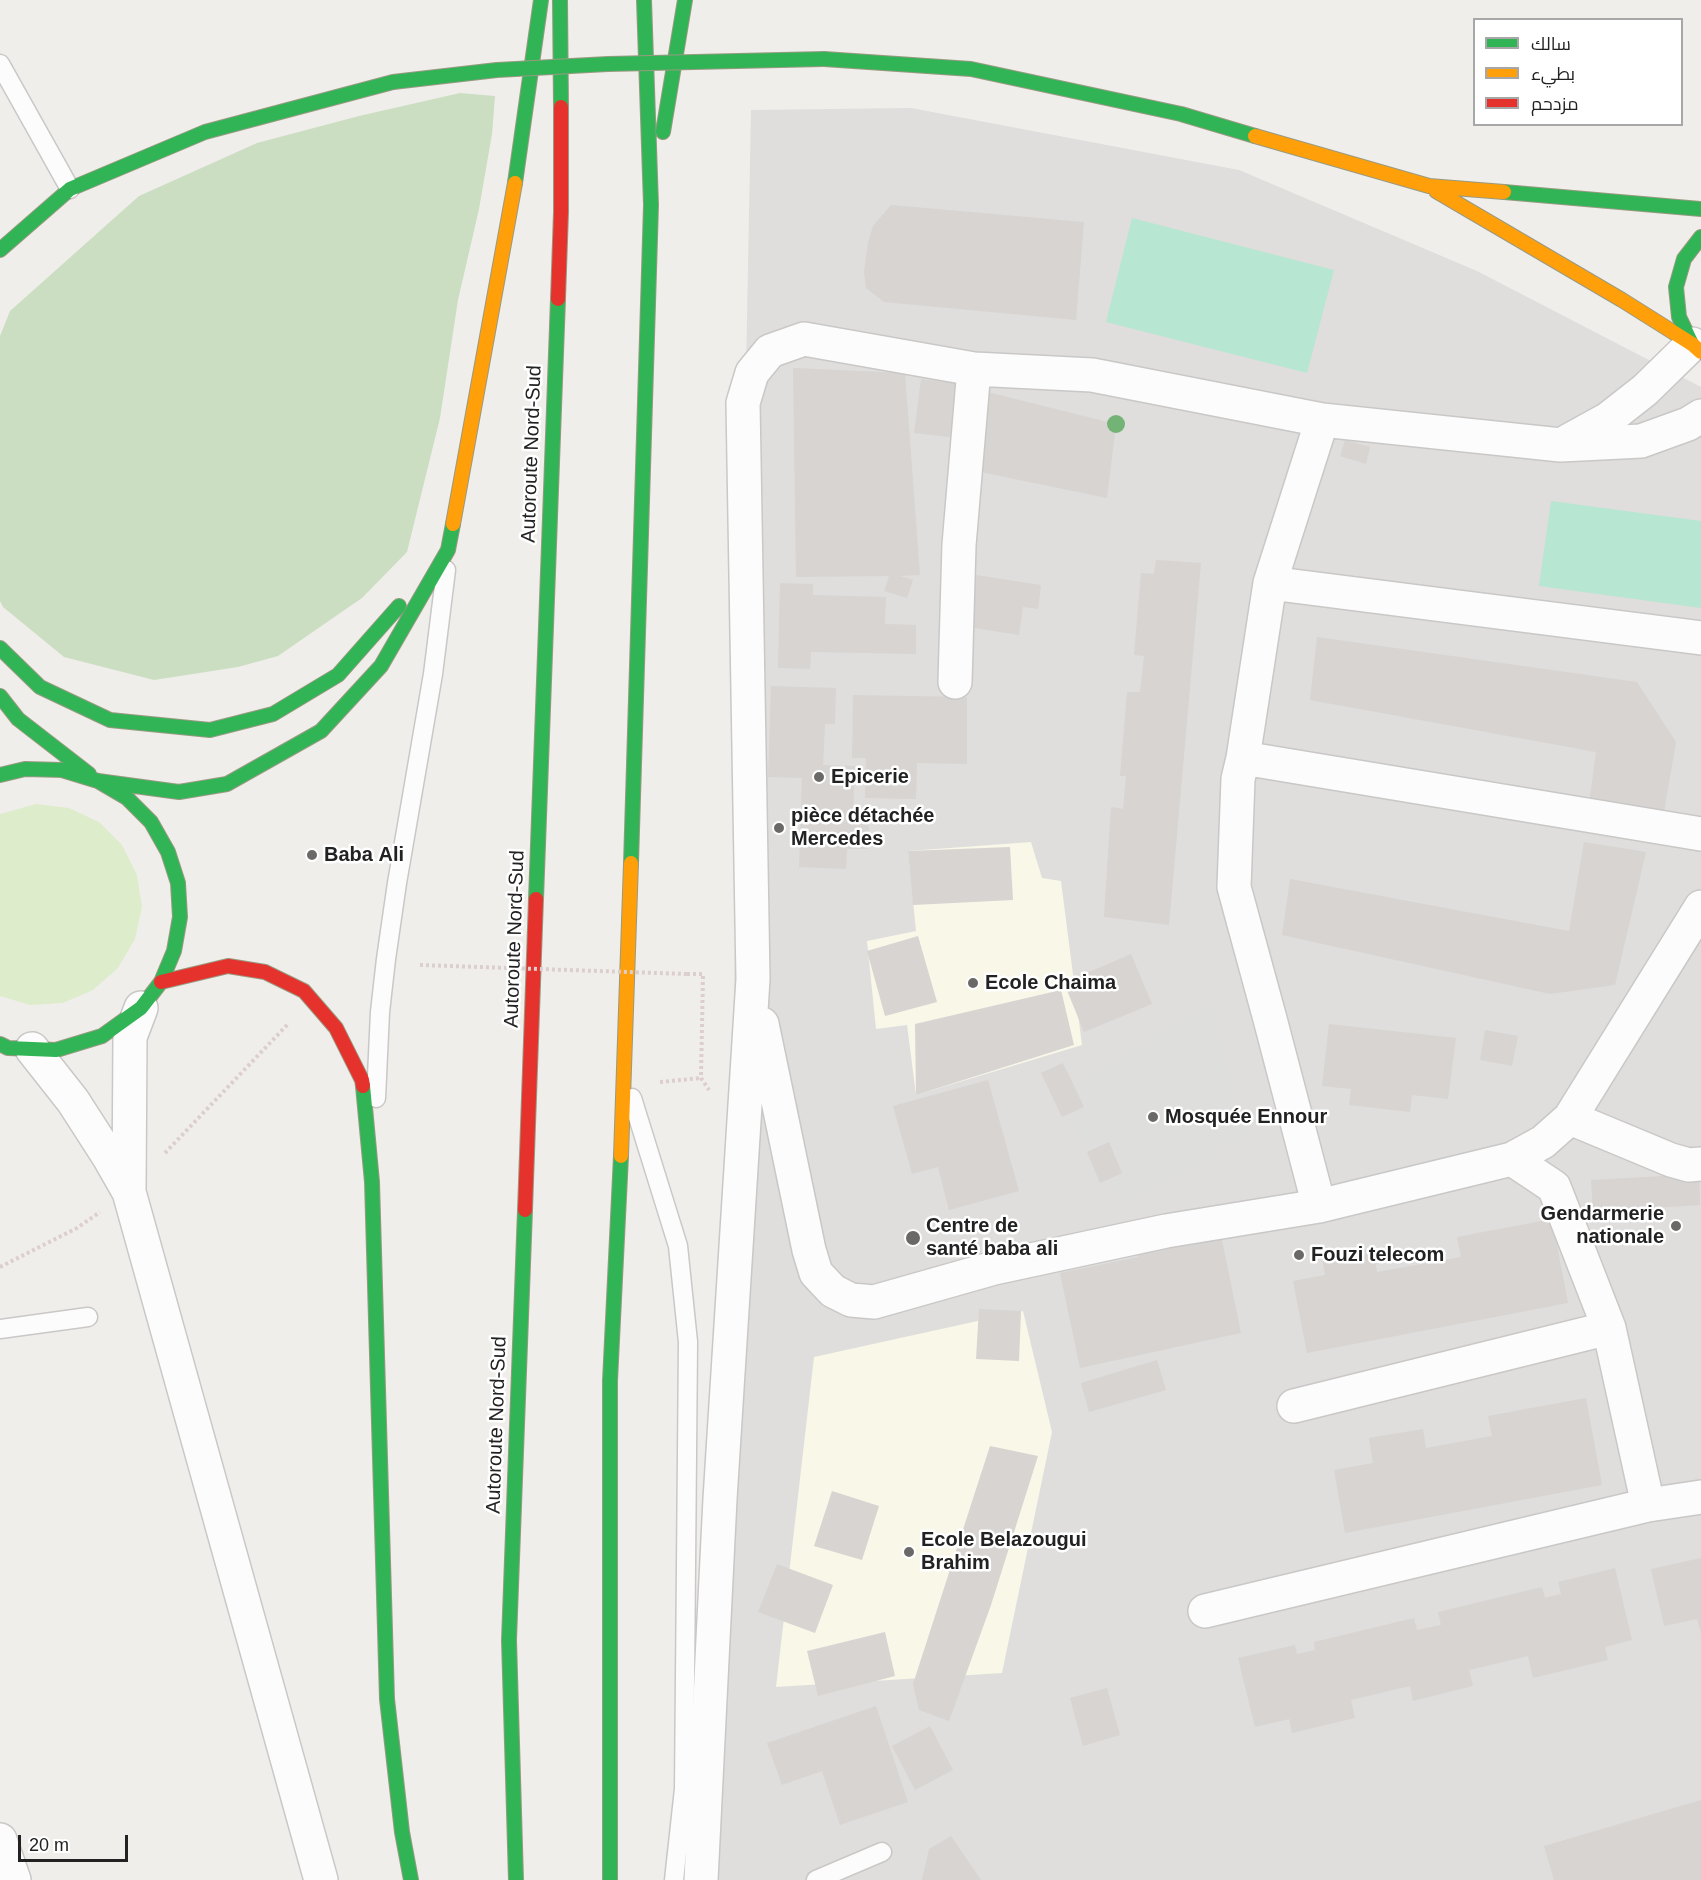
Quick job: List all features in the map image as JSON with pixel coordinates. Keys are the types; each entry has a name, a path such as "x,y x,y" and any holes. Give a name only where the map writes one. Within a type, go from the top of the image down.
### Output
{"main road":[{"path":"0,775 24,769 62,770 98,781 179,792 226,784 321,731 381,666 448,550 515,182 541,0"},
{"name":"Autoroute Nord-Sud","path":"516,1880 509,1640 561,212 560,0"},
{"path":"610,1880 610,1381 627,1080 651,205 644,0"},
{"path":"651,205 685,0"},
{"path":"0,250 70,189 206,132 393,82 497,70 824,59 971,69 1181,114 1429,186 1701,209"},
{"path":"1429,186 1697,348"},
{"path":"1697,348 1679,317 1676,287 1684,259 1701,237"},
{"path":"0,648 40,687 110,720 210,730 273,714 338,675 448,550"},
{"path":"0,696 18,719 98,781 127,798 151,822 168,852 178,883 180,917 174,951 160,982 141,1008 102,1036 56,1050 10,1048"},
{"path":"160,982 228,966 265,972 304,991 336,1028 362,1080 372,1182 387,1700 402,1832 411,1880"}],"street":[{"path":"701,1880 720,1499 753,979 743,403 752,373 770,351 804,339 974,369 1092,375 1322,420 1561,445 1641,441 1688,424 1701,416"},
{"path":"1561,445 1608,419 1697,348"},
{"path":"955,681 959,545 974,369"},
{"path":"1318,1206 1234,887 1238,779 1270,583 1322,420"},
{"path":"1270,583 1701,638"},
{"path":"1243,758 1701,834"},
{"path":"753,979 809,1250 816,1273 833,1292 851,1300 874,1302 994,1268 1166,1231 1318,1206 1512,1159 1543,1142 1570,1118 1701,908"},
{"path":"129,1192 130,1036 141,1008"},
{"path":"10,1048 73,1101 109,1156 129,1192 321,1880"},
{"path":"1570,1118 1671,1160 1689,1165 1701,1164"},
{"path":"1512,1159 1554,1187 1609,1328 1648,1505"},
{"path":"1294,1406 1609,1328"},
{"path":"1204,1611 1648,1505 1701,1497"},
{"path":"0,1840 14,1880"}],"lane":[{"path":"0,64 70,189"},
{"path":"372,1182 380,1012 386,959 433,674 448,550"},
{"path":"627,1080 678,1246 688,1342 684,1789 674,1880"},
{"path":"0,1329 88,1317"},
{"path":"816,1880 882,1852"}],"path":[{"path":"420,965 703,974 701,1078 627,1080"},
{"path":"0,1267 77,1228 129,1192 230,1083 312,1000"}],"shaded area":[{"path":"911,108 1239,170 1477,271 1701,387 1701,1880 717,1880 751,110"},
{"name":"Ecole Chaima","path":"1031,842 1042,878 1061,881 1082,1045 916,1095 907,1025 876,1029 867,941 916,931 908,851"},
{"name":"Mosquée Ennour","path":"1210,1002 1245,1137 1123,1206 1055,1097"},
{"name":"Ecole Belazougui Brahim","path":"1023,1311 1052,1432 1002,1673 776,1687 814,1357"}],"green space":[{"path":"460,93 495,96 492,134 479,209 458,300 440,418 407,552 362,598 278,656 238,667 154,680 64,657 3,607 0,601 0,336 10,311 139,196 257,143 359,116"},
{"path":"1132,218 1334,270 1307,373 1106,322"},
{"path":"1551,501 1701,521 1701,608 1539,586"},
{"path":"36,804 69,808 99,822 122,845 137,875 142,907 135,939 118,968 93,990 63,1003 30,1005 0,996 0,814"}],"building":[{"path":"891,205 1084,222 1076,320 884,302 866,288 864,272 873,226"},
{"path":"793,368 905,373 920,575 900,576 913,580 907,598 884,591 889,576 796,577"},
{"path":"921,379 963,384 957,438 914,433"},
{"path":"983,391 1116,424 1107,498 971,470"},
{"path":"1345,440 1370,447 1366,464 1340,456"},
{"path":"1156,560 1201,563 1169,925 1104,917 1111,807 1123,809 1126,776 1120,776 1127,692 1140,692 1144,656 1134,655 1141,573 1154,574"},
{"path":"976,575 1041,585 1038,609 1023,607 1019,635 968,627"},
{"path":"780,583 813,584 813,595 886,597 885,624 916,625 916,654 811,652 810,669 778,668"},
{"path":"1317,637 1637,682 1676,742 1663,818 1589,804 1596,752 1310,700"},
{"name":"Epicerie","path":"771,686 836,688 835,724 825,724 823,765 855,766 853,813 869,813 868,849 847,849 846,869 799,867 802,778 768,777"},
{"path":"853,695 967,697 967,764 917,763 916,799 865,798 866,758 852,758"},
{"path":"1584,842 1646,852 1615,985 1550,994 1282,935 1290,879 1569,931"},
{"path":"1010,847 1013,900 913,905 908,851"},
{"path":"918,936 937,1002 885,1016 867,951"},
{"path":"1131,954 1152,1004 1084,1032 1064,983"},
{"path":"1061,990 1074,1045 916,1095 915,1024"},
{"path":"1329,1024 1456,1038 1448,1099 1412,1095 1410,1112 1349,1105 1351,1089 1322,1086"},
{"path":"1485,1030 1518,1036 1512,1066 1480,1060"},
{"path":"1063,1063 1084,1107 1062,1117 1041,1073"},
{"path":"988,1080 1019,1191 949,1210 938,1167 912,1174 893,1106"},
{"path":"1109,1142 1122,1173 1100,1183 1087,1152"},
{"path":"1699,1174 1700,1205 1593,1212 1591,1180"},
{"path":"1552,1219 1568,1303 1307,1353 1293,1281 1325,1275 1322,1258 1373,1248 1377,1272 1461,1257 1457,1237"},
{"path":"1220,1230 1241,1333 1080,1368 1060,1273 1138,1257 1136,1248"},
{"path":"979,1309 1021,1311 1019,1361 976,1359"},
{"path":"1157,1360 1166,1390 1089,1412 1081,1383"},
{"path":"1586,1398 1602,1485 1345,1533 1334,1470 1373,1463 1369,1438 1423,1429 1426,1448 1492,1436 1488,1416"},
{"path":"990,1446 1038,1456 991,1605 949,1721 919,1710 913,1684"},
{"path":"832,1491 879,1506 862,1560 814,1546"},
{"path":"1701,1558 1701,1633 1697,1619 1664,1626 1651,1569"},
{"path":"777,1564 833,1585 815,1633 758,1612"},
{"path":"1615,1568 1632,1640 1605,1647 1608,1660 1533,1678 1528,1656 1469,1670 1473,1686 1413,1701 1410,1686 1351,1700 1355,1718 1292,1733 1289,1719 1255,1727 1238,1658 1295,1645 1297,1654 1315,1650 1314,1642 1414,1618 1417,1630 1441,1625 1438,1612 1542,1587 1545,1598 1561,1594 1558,1582"},
{"path":"885,1632 895,1676 818,1696 807,1651"},
{"path":"1107,1688 1120,1735 1083,1746 1070,1698"},
{"path":"876,1706 908,1802 840,1825 822,1771 782,1785 767,1743"},
{"path":"930,1726 953,1770 915,1790 892,1746"},
{"path":"1701,1800 1701,1880 1554,1880 1544,1846"},
{"path":"951,1836 981,1880 922,1880 929,1849"}],"traffic: fast":[{"path":"515,183 541,0"},
{"path":"560,0 561,107"},
{"path":"631,863 651,205 644,0"},
{"path":"663,132 685,0"},
{"path":"824,59 971,69 1181,114 1255,136"},
{"path":"393,82 497,70 608,64 824,59"},
{"path":"0,250 70,189 205,132 393,82"},
{"path":"1504,192 1701,209"},
{"path":"1692,344 1679,317 1676,287 1684,259 1701,237"},
{"path":"536,899 558,299"},
{"path":"98,781 179,792 227,784 321,731 381,666 448,550 453,524"},
{"path":"0,648 40,687 110,720 210,730 273,714 338,675 399,606"},
{"path":"0,696 18,719 89,774"},
{"path":"0,775 25,769 62,770 98,781 127,798 151,822 168,852 178,883 180,917 174,951 161,982 141,1008 102,1036 56,1050 8,1048 0,1044"},
{"path":"363,1086 372,1182 387,1699 402,1832 411,1880"},
{"path":"610,1880 610,1381 621,1156"},
{"path":"516,1880 509,1640 525,1210"}],"traffic: slow":[{"path":"1255,136 1429,186 1504,192"},
{"path":"453,524 515,183"},
{"path":"1436,191 1622,300 1701,352"},
{"path":"621,1156 631,863"}],"traffic: jam":[{"path":"558,299 561,107"},
{"path":"525,1210 536,899"},
{"path":"161,982 228,966 265,972 304,991 336,1028 363,1086"}],"place":[{"name":"Epicerie","path":"819,777"},
{"name":"pièce détachée Mercedes","path":"779,828"},
{"name":"Baba Ali","path":"312,855"},
{"name":"Ecole Chaima","path":"973,983"},
{"name":"Mosquée Ennour","path":"1153,1117"},
{"name":"Gendarmerie nationale","path":"1676,1226"},
{"name":"Centre de santé baba ali","path":"913,1238"},
{"name":"Fouzi telecom","path":"1299,1255"},
{"name":"Ecole Belazougui Brahim","path":"909,1552"}]}
